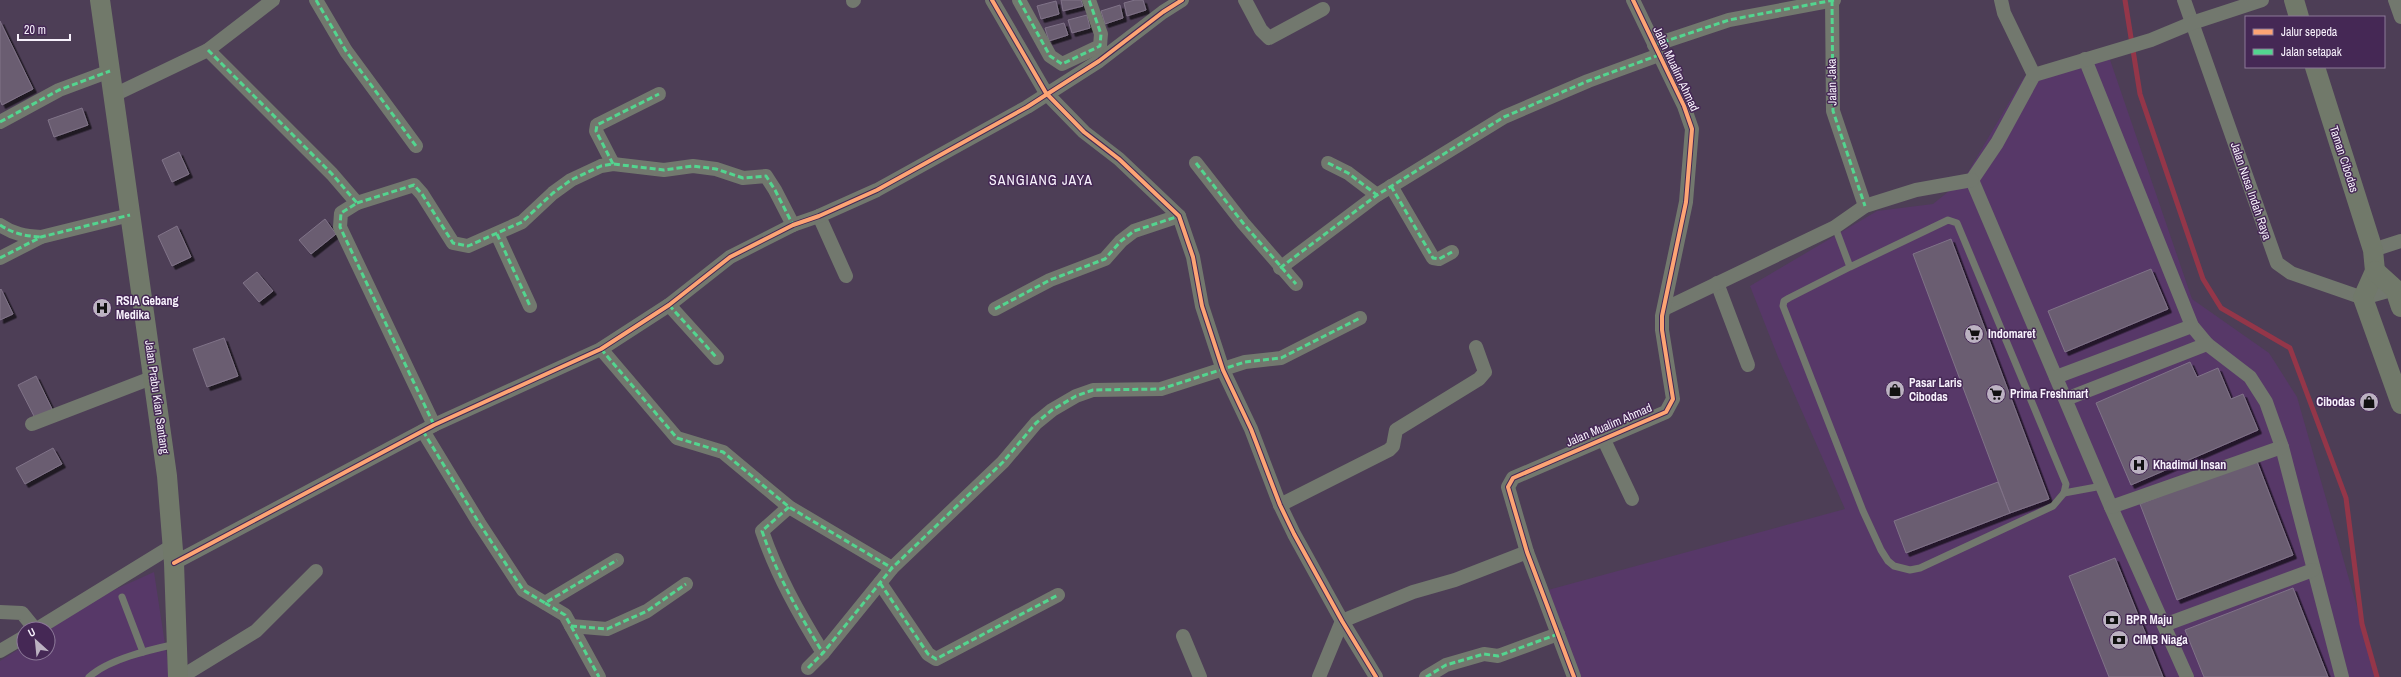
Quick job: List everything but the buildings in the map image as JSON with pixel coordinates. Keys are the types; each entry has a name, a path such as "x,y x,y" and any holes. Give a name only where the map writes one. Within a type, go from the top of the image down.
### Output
{"main road":[{"name":"Jalan Prabu Kian Santang","path":"100,0 167,476 180,677"},
{"path":"2294,0 2299,16"},
{"name":"Taman Cibodas","path":"2315,68 2373,250 2375,271"},
{"path":"2398,298 2375,271 2364,298 2401,404"}],"street":[{"path":"114,95 208,50 273,0"},
{"path":"316,0 346,51 416,146"},
{"path":"992,0 1046,93 1084,132 1150,187 1179,216 1193,257 1202,306 1223,370 1251,429 1280,505 1294,534 1342,621 1376,677"},
{"path":"1019,0 1050,56 1062,64 1100,46 1101,34 1089,0"},
{"path":"51,621 173,555 262,515 428,428 601,349 669,305 730,257 793,225 819,216 903,176 1028,107 1046,93 1099,61 1163,12 1182,0"},
{"path":"1245,0 1261,30 1269,38 1323,9"},
{"name":"Jalan Mualim Ahmad","path":"1574,677 1527,552 1510,498 1509,483 1513,478 1666,412 1673,399 1662,330 1664,309 1686,202 1692,129 1633,0"},
{"path":"1280,268 1377,195 1504,117 1729,20 1833,0"},
{"name":"Jalan Jaka","path":"1833,0 1833,111 1865,206"},
{"path":"2002,0 2004,13 2034,75"},
{"name":"Jalan Nusa Indah Raya","path":"2184,0 2277,263 2291,273 2364,298"},
{"path":"1664,309 1835,227 1865,206 1916,190 1972,180 1997,143 2034,75 2151,40 2192,23 2262,0"},
{"path":"2395,0 2401,17"},
{"path":"208,50 326,168 357,203"},
{"path":"2085,59 2192,326 2207,344 2250,377 2266,402 2282,447 2342,677"},
{"path":"0,122 60,90 110,71"},
{"path":"613,164 596,131 598,125 660,94"},
{"path":"1328,163 1348,173 1377,195"},
{"path":"599,677 565,615 523,590 479,523 428,428 340,227 341,213 357,203 412,185 422,194 453,243 468,246 522,222 549,196 571,180 601,166 613,164 664,170 693,166 716,169 743,178 763,175 769,179 793,225"},
{"path":"1196,164 1280,268 1296,284"},
{"path":"1972,180 2102,486 2187,677"},
{"path":"1391,186 1433,258 1439,259 1452,252"},
{"path":"0,258 41,237 130,215"},
{"path":"819,216 846,276"},
{"path":"995,309 1050,280 1105,259 1121,241 1134,231 1179,216"},
{"path":"0,226 18,234 41,237"},
{"path":"497,234 530,306"},
{"path":"2373,250 2401,241"},
{"path":"1717,283 1748,365"},
{"path":"2364,298 2398,298"},
{"path":"669,305 717,358"},
{"path":"808,668 823,653 892,568 1003,462 1036,423 1058,407 1076,396 1093,390 1161,389 1253,360 1281,358 1360,318"},
{"path":"2056,377 2192,326"},
{"path":"2066,399 2207,344"},
{"path":"1280,505 1389,450 1393,446 1396,430 1482,377 1485,367 1476,347"},
{"path":"601,349 677,438 723,452 789,507 892,568"},
{"path":"32,424 154,377"},
{"path":"1603,438 1632,499"},
{"path":"2112,507 2282,447"},
{"path":"789,507 762,531 770,554 797,611 823,653"},
{"path":"1319,677 1342,621 1413,592 1455,580 1527,552"},
{"path":"544,603 617,560"},
{"path":"2164,625 2313,570"},
{"path":"180,677 256,631 316,571"},
{"path":"880,583 928,654 936,659 1058,595"},
{"path":"571,626 607,629 647,611 686,584"},
{"path":"0,612 22,613 29,621"},
{"path":"1426,677 1446,665 1484,654 1498,656 1558,634"},
{"path":"1183,636 1200,677"},
{"path":"0,651 16,642"}],"lane":[{"path":"1948,220 1956,221 2066,484 2064,493 2053,506 1920,568 1902,569 1888,561 1863,511 1783,306 1784,301 1850,267 1948,220"},
{"path":"1835,227 1850,267"},
{"path":"2064,493 2102,486"},
{"path":"122,597 143,652"},
{"path":"89,677 100,669 143,652 178,643"}],"shaded area":[{"path":"2107,51 2192,299 2269,353 2297,397 2377,677 1579,677 1548,590 1845,509 1778,357 1750,286 1877,211 1933,204 1964,179 2024,77"},
{"path":"154,572 170,677 0,677 0,661 16,651 16,661 56,661 56,625 105,594"}],"waterway":[{"path":"2125,0 2140,94 2203,279 2221,308 2290,348 2346,498 2362,624 2377,677"}],"marked path":[{"path":"316,0 346,51 416,146"},
{"path":"1019,0 1050,56 1062,64 1100,46 1101,34 1089,0"},
{"path":"1832,0 1833,111 1865,206"},
{"path":"1654,45 1729,20 1834,0"},
{"path":"208,50 332,174 357,203 341,213 340,227 434,425"},
{"path":"1280,268 1377,195 1504,117 1588,81 1659,55"},
{"path":"0,122 59,90 110,71"},
{"path":"613,164 596,131 597,125 659,94"},
{"path":"1196,163 1243,223 1296,284"},
{"path":"1328,163 1348,173 1377,195"},
{"path":"357,203 414,185 422,194 453,243 468,246 522,222 553,193 571,180 601,166 613,164 664,170 693,166 716,169 743,178 766,176 793,225"},
{"path":"1391,186 1433,258 1439,259 1452,252"},
{"path":"0,258 41,237 130,215"},
{"path":"995,309 1050,280 1105,259 1121,241 1134,231 1179,216"},
{"path":"0,225 10,231 20,234 41,237"},
{"path":"497,234 530,306"},
{"path":"669,305 717,358"},
{"path":"808,668 823,653 892,568 1003,462 1036,423 1052,410 1076,396 1093,390 1161,389 1245,362 1281,358 1360,318"},
{"path":"601,349 677,438 723,452 789,507 892,568"},
{"path":"423,431 479,523 523,590 545,603 617,560"},
{"path":"789,507 762,531 774,563 789,594 823,653"},
{"path":"880,583 928,654 936,659 1058,595"},
{"path":"571,626 607,629 647,611 686,584"},
{"path":"545,603 565,615 599,677"},
{"path":"1426,677 1446,665 1484,654 1498,656 1558,634"}],"cycle path":[{"path":"992,0 1046,93 1084,132 1119,159 1179,216 1193,257 1202,306 1223,370 1251,429 1280,505 1294,534 1342,621 1376,677"},
{"path":"174,563 434,425 601,349 669,305 730,257 793,225 819,216 877,190 1027,107 1099,61 1163,12 1182,0"},
{"path":"1574,677 1527,552 1508,487 1513,478 1666,412 1673,399 1662,330 1662,316 1686,202 1692,129 1684,106 1633,0"}],"place":[{"name":"RSIA Gebang Medika","path":"102,308"},
{"name":"Indomaret","path":"1974,334"},
{"name":"Pasar Laris Cibodas","path":"1895,390"},
{"name":"Prima Freshmart","path":"1996,394"},
{"name":"Cibodas","path":"2369,402"},
{"name":"Khadimul Insan","path":"2139,465"},
{"name":"BPR Maju","path":"2112,620"},
{"name":"CIMB Niaga","path":"2119,640"}],"district":[{"name":"SANGIANG JAYA","path":"1041,180"}]}
